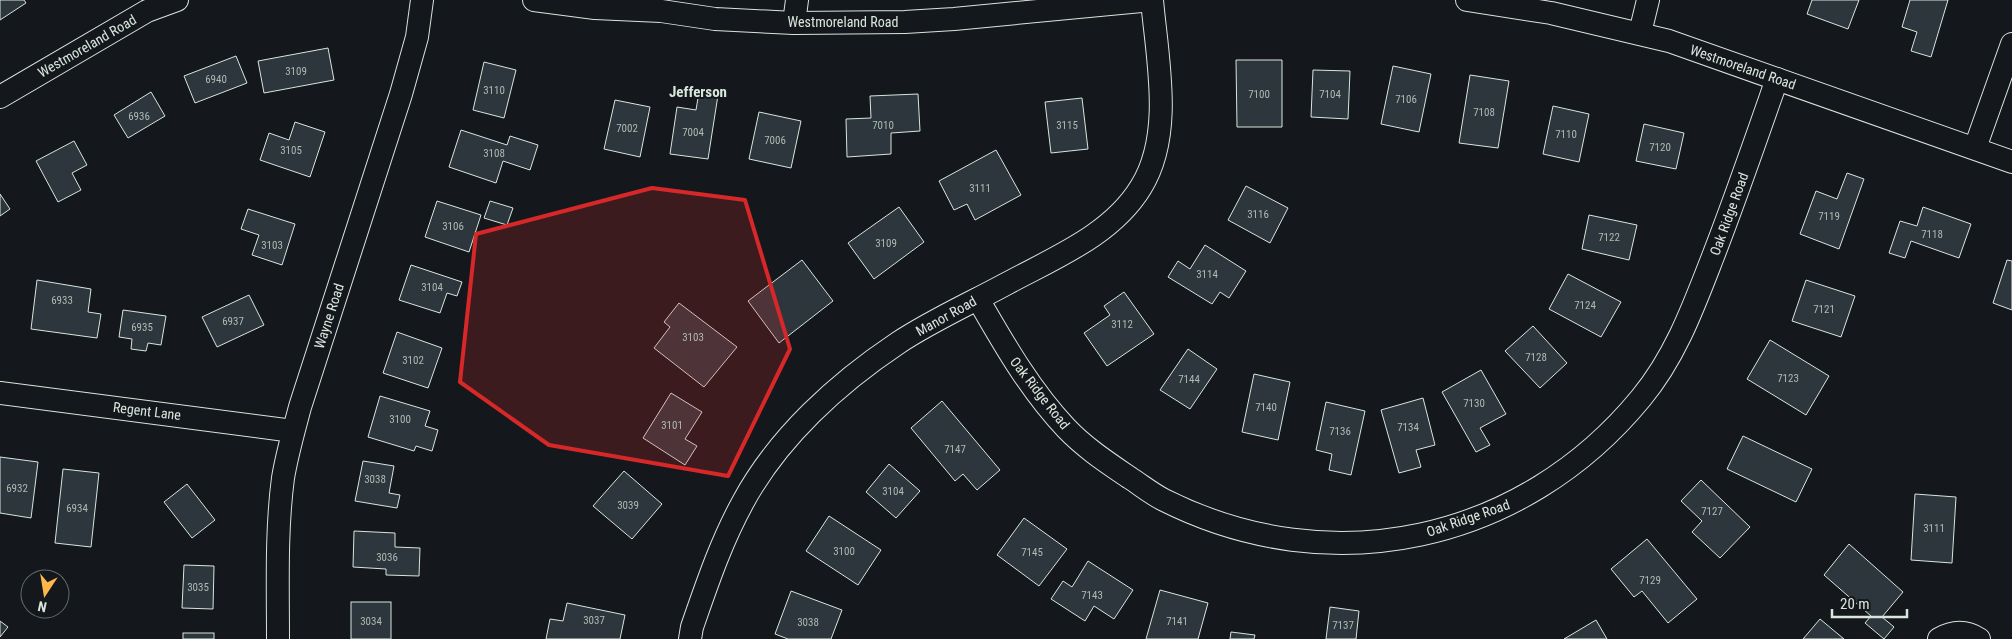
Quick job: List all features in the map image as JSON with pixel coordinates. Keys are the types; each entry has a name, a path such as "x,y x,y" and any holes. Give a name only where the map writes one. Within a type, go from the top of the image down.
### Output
{"street":[{"name":"Westmoreland Road","path":"0,97 147,11 176,0"},
{"name":"Wayne Road","path":"278,639 277,550 283,478 300,407 402,94 417,37 422,0"},
{"name":"Westmoreland Road","path":"534,0 595,8 661,11 715,19 794,24 954,19 1152,0"},
{"path":"794,24 796,0"},
{"name":"Manor Road","path":"690,639 692,627 718,552 743,500 774,455 808,416 852,376 900,342 1103,229 1124,210 1142,186 1154,157 1160,128 1159,81 1152,0"},
{"name":"Westmoreland Road","path":"1467,0 1551,13 1640,33 2012,162"},
{"path":"1640,33 1648,0"},
{"path":"1974,148 2012,44"},
{"name":"Oak Ridge Road","path":"978,299 1010,354 1040,397 1067,430 1104,460 1162,499 1203,518 1254,534 1307,542 1354,544 1435,532 1500,510 1534,492 1583,457 1615,429 1643,396 1663,367 1686,326 1726,222 1777,79"},
{"name":"Regent Lane","path":"0,392 294,431"},
{"path":"1939,639 1948,634 1960,632 1971,634 1979,639"}],"highlighted area":[{"path":"652,188 745,200 790,349 728,476 549,445 460,382 476,234"}],"building":[{"path":"0,0 24,0 26,3 0,20"},
{"path":"1812,0 1859,0 1848,29 1807,14"},
{"path":"1910,0 1948,0 1931,57 1911,51 1917,32 1902,27"},
{"path":"328,48 334,80 264,93 258,61"},
{"path":"236,56 247,83 195,103 184,76"},
{"path":"1236,60 1282,60 1282,127 1237,127"},
{"path":"484,62 516,70 504,118 473,110"},
{"path":"1393,66 1431,74 1419,132 1381,124"},
{"path":"1313,70 1350,71 1348,119 1311,117"},
{"path":"1470,75 1509,81 1498,148 1459,143"},
{"path":"151,92 165,116 128,138 114,115"},
{"path":"699,92 718,95 708,159 670,154 677,107 696,110"},
{"path":"918,94 920,131 891,133 891,154 847,157 846,119 871,118 870,96"},
{"path":"1082,98 1088,149 1051,153 1045,102"},
{"path":"615,100 650,107 640,157 604,149"},
{"path":"1553,106 1589,114 1579,162 1543,154"},
{"path":"759,112 801,121 791,168 749,159"},
{"path":"295,122 325,132 310,177 260,160 269,133 289,140"},
{"path":"1644,124 1684,133 1676,169 1636,161"},
{"path":"461,130 507,145 510,136 538,145 530,170 503,161 496,183 449,167"},
{"path":"74,141 87,165 72,173 81,190 58,202 36,161"},
{"path":"996,150 1021,195 975,220 967,204 954,210 939,181"},
{"path":"1847,173 1864,179 1839,249 1800,234 1816,191 1837,199"},
{"path":"1246,186 1288,208 1270,243 1228,220"},
{"path":"0,194 10,209 0,216"},
{"path":"437,201 481,215 469,252 425,237"},
{"path":"490,201 513,208 507,225 484,218"},
{"path":"899,207 924,242 874,279 848,243"},
{"path":"1923,207 1971,224 1959,258 1911,241 1905,258 1889,253 1900,221 1917,226"},
{"path":"248,209 295,224 282,265 252,255 259,235 241,229"},
{"path":"1589,215 1637,225 1629,260 1582,249"},
{"path":"1205,245 1246,271 1229,298 1220,292 1212,304 1168,277 1178,261 1190,269"},
{"path":"802,260 833,301 779,343 748,301"},
{"path":"2007,260 2012,261 2012,310 1993,303"},
{"path":"411,265 462,282 457,296 447,293 440,313 399,300"},
{"path":"1568,274 1621,302 1601,337 1549,309"},
{"path":"37,280 91,289 88,312 101,314 97,338 31,329"},
{"path":"1806,280 1855,296 1841,337 1792,321"},
{"path":"1124,292 1154,334 1107,366 1084,333 1110,315 1104,306"},
{"path":"249,295 264,325 217,347 202,317"},
{"path":"679,303 737,347 704,387 654,348 670,327 664,322"},
{"path":"123,310 166,316 161,345 148,343 146,351 131,349 132,339 119,337"},
{"path":"1533,326 1567,363 1540,388 1505,351"},
{"path":"397,332 442,348 428,388 383,373"},
{"path":"1770,340 1829,376 1806,415 1747,379"},
{"path":"1188,349 1217,369 1190,409 1160,390"},
{"path":"1481,370 1506,414 1480,428 1490,445 1476,452 1442,392"},
{"path":"1254,374 1290,382 1278,440 1242,432"},
{"path":"671,393 702,412 685,439 697,446 685,465 643,438"},
{"path":"380,396 430,411 425,426 438,430 432,451 416,446 414,451 368,437"},
{"path":"1423,398 1435,445 1416,450 1421,467 1399,473 1381,410"},
{"path":"942,401 1000,470 977,490 963,474 955,481 911,428"},
{"path":"1326,402 1365,411 1351,475 1329,470 1332,454 1316,450"},
{"path":"1743,436 1812,469 1796,502 1727,469"},
{"path":"0,457 38,462 31,518 0,513"},
{"path":"363,461 394,466 389,493 400,495 397,508 355,501"},
{"path":"889,464 920,491 896,518 866,492"},
{"path":"63,469 99,473 91,547 55,543"},
{"path":"624,471 662,504 632,539 593,506"},
{"path":"1701,480 1750,527 1720,558 1692,532 1702,521 1681,501"},
{"path":"187,484 215,520 192,538 164,502"},
{"path":"1915,494 1956,497 1952,563 1911,560"},
{"path":"829,516 881,550 858,585 806,551"},
{"path":"1024,518 1067,549 1039,586 997,555"},
{"path":"354,531 395,533 395,547 420,548 419,576 386,575 386,569 353,567"},
{"path":"1647,539 1697,599 1668,623 1642,591 1634,597 1611,569"},
{"path":"1849,544 1903,592 1882,617 1894,627 1884,639 1865,623 1871,616 1824,575"},
{"path":"1088,561 1133,590 1114,619 1094,606 1085,621 1051,599 1063,581 1072,587"},
{"path":"184,565 214,566 213,609 182,608"},
{"path":"1160,590 1208,603 1198,639 1146,639"},
{"path":"791,591 842,610 831,639 788,639 775,634"},
{"path":"351,602 391,602 391,639 351,639"},
{"path":"567,603 625,615 620,639 546,639 550,619 563,621"},
{"path":"1330,607 1359,611 1356,639 1326,639"},
{"path":"1820,619 1844,639 1803,639"},
{"path":"1596,620 1607,639 1564,639"},
{"path":"0,621 8,627 0,637"},
{"path":"1231,632 1255,635 1254,639 1230,639"},
{"path":"183,633 214,633 214,639 183,639"}],"district":[{"name":"Jefferson","path":"698,92"}]}
